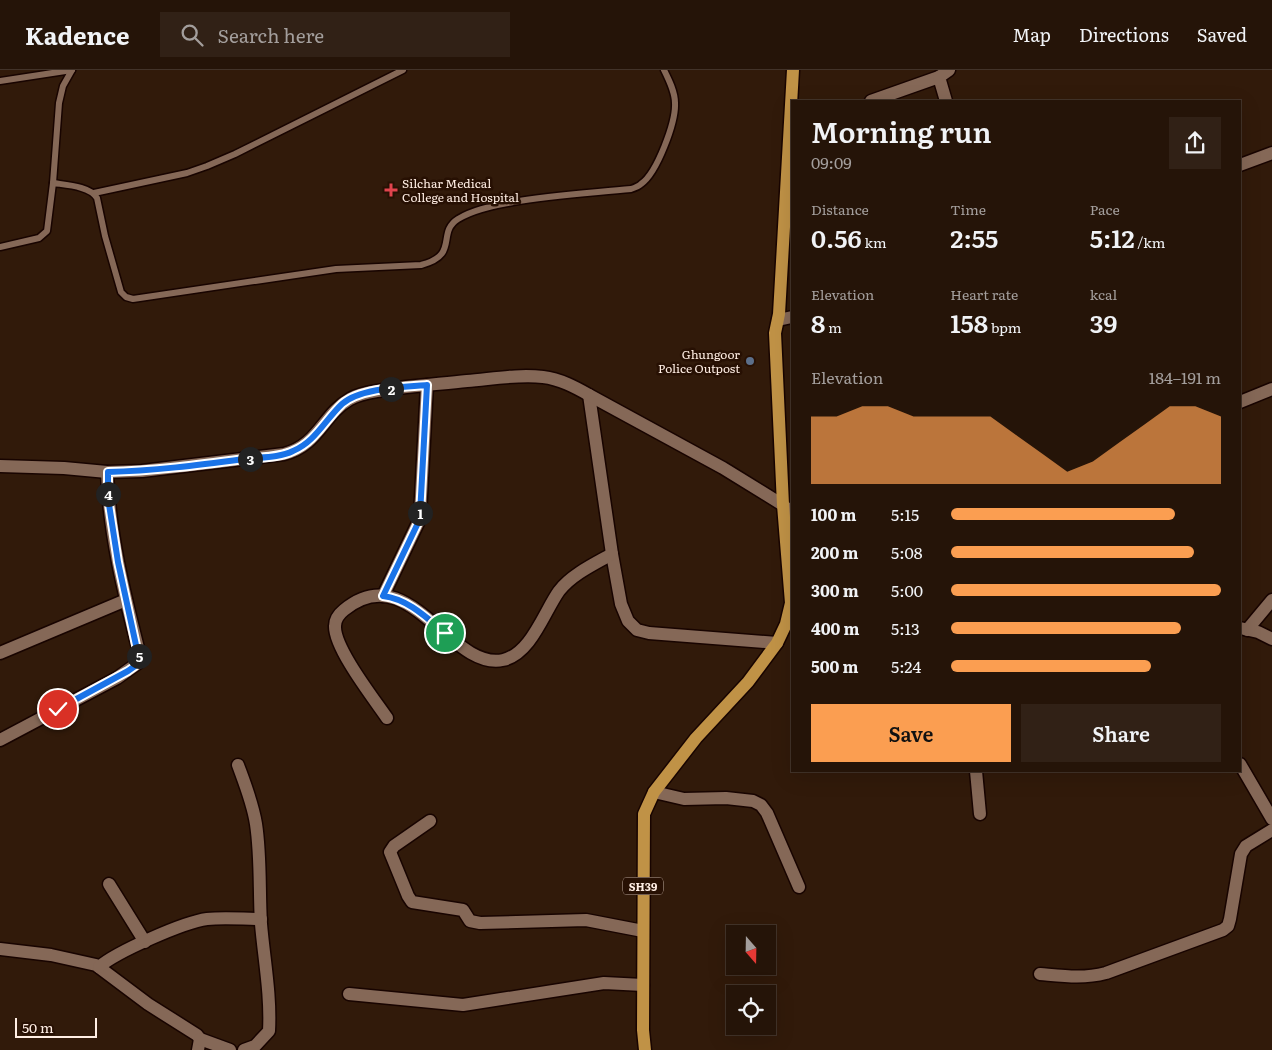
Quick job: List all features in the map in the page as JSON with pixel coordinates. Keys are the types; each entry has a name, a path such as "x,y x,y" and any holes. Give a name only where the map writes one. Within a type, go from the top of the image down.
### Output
{"main road":[{"name":"SH39","path":"792,100 793,70"},
{"name":"SH39","path":"645,1050 643,1030 644,814 654,792 696,738 748,682 777,643 789,623 791,603 788,509 775,333 778,320 791,124"}],"street":[{"path":"874,100 944,73 946,100"},
{"path":"1241,165 1272,153"},
{"path":"778,320 791,317"},
{"path":"0,466 64,468 108,472 142,471 202,465 292,452 308,442 342,404 352,398 371,392 522,376 542,376 568,383 723,468 788,509"},
{"path":"383,596 418,523 420,515 427,385"},
{"path":"1241,402 1272,389"},
{"path":"589,395 612,554 624,614 628,621 637,630 648,633 777,643"},
{"path":"0,740 117,678 135,666 139,659 118,562 110,507 108,472"},
{"path":"387,718 356,674 337,637 335,627 341,612 351,604 366,598 392,597 406,604 474,654 490,660 503,660 514,656 527,644 535,634 560,590 592,565 612,554"},
{"path":"0,653 126,600"},
{"path":"1244,629 1272,600"},
{"path":"1244,629 1258,632 1272,639"},
{"path":"238,765 248,791 256,823 261,919 270,1015 269,1031 255,1046 244,1050"},
{"path":"1241,766 1272,819"},
{"path":"976,772 980,814"},
{"path":"654,792 684,799 726,798 753,801 761,805 767,813 799,886"},
{"path":"430,821 394,846 390,852 412,902 463,910 470,921 480,924 586,920 643,931"},
{"path":"1040,974 1077,978 1098,975 1223,930 1228,926 1230,919 1241,854 1246,846 1272,830"},
{"path":"109,884 145,942"},
{"path":"99,967 110,958 200,920 261,919"},
{"path":"0,949 51,956 99,967 148,1004 196,1035 199,1045 230,1050"},
{"path":"349,994 463,1006 604,983 643,984"}],"lane":[{"path":"0,81 72,70"},
{"path":"0,247 39,238 48,231 59,103 63,86 72,70"},
{"path":"53,183 94,193 188,173 235,154 402,70"},
{"path":"94,193 97,198 105,236 121,292 126,297 133,299 336,269 421,265 433,262 440,257 445,251 449,228 455,221 468,214 488,207 547,196 631,189 642,184 652,172 673,126 675,103 673,91 664,70"}],"place":[{"name":"Silchar Medical College and Hospital","path":"391,190"},
{"name":"Ghungoor Police Outpost","path":"750,361"}],"route":[{"path":"58,709 117,678 135,666 139,659 118,562 108,498 108,472 142,471 202,465 292,452 315,436 342,404 359,395 371,392 427,385 420,515 418,523 383,596 392,597 406,604 422,614 445,633"}]}
